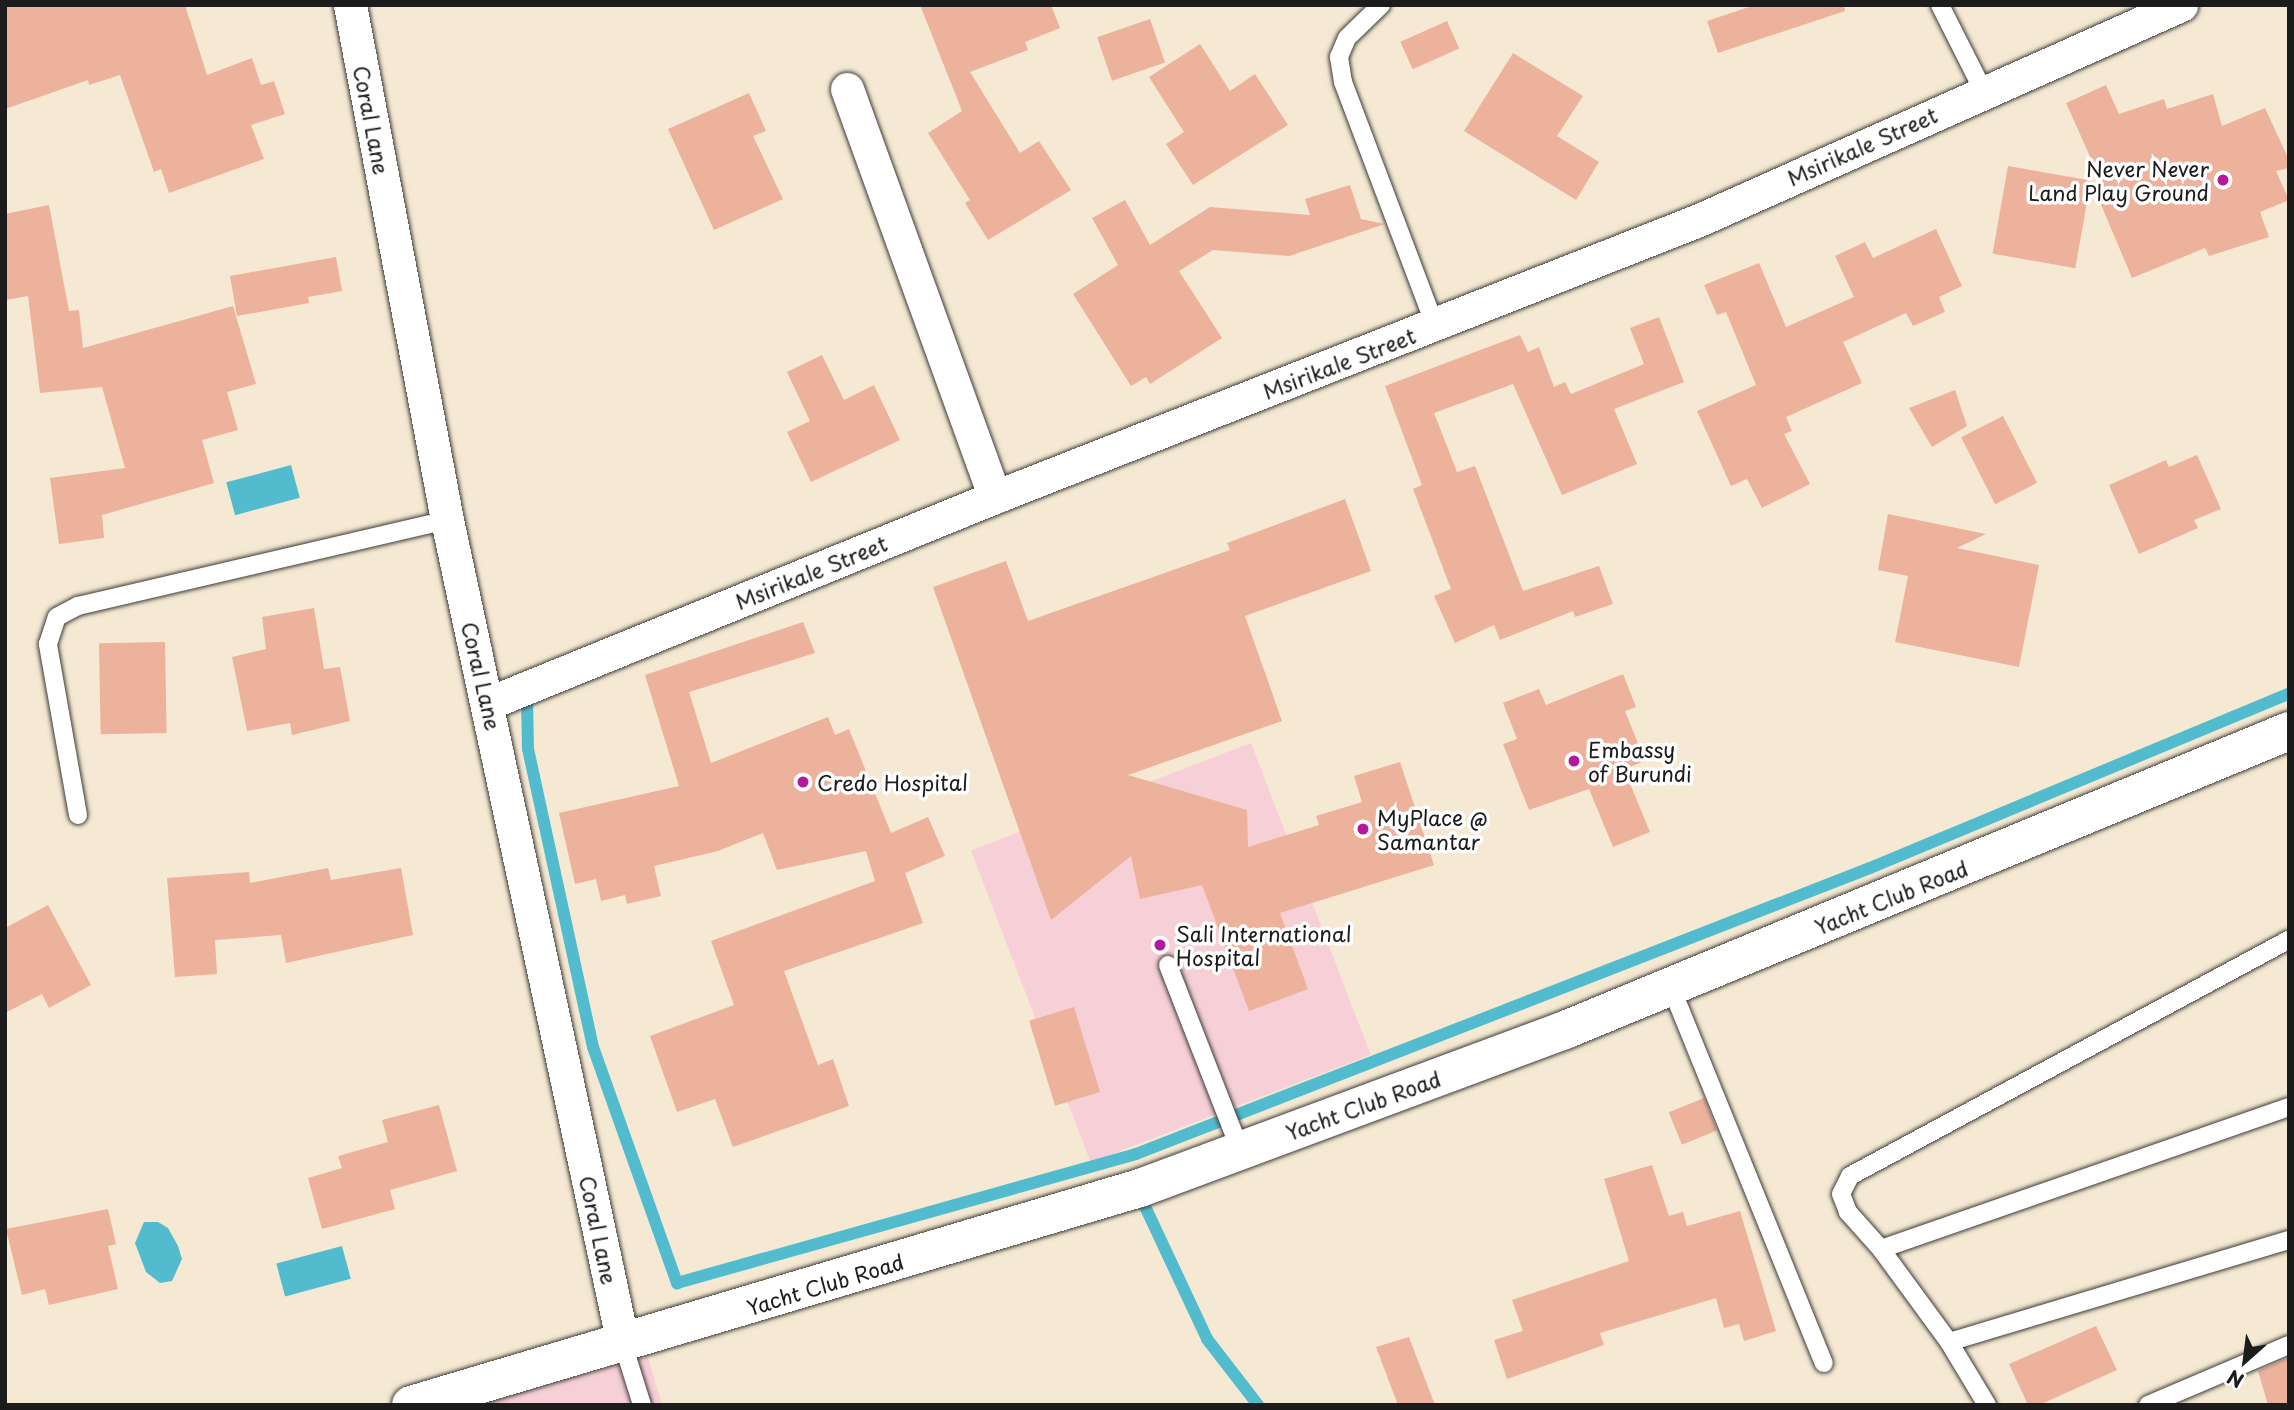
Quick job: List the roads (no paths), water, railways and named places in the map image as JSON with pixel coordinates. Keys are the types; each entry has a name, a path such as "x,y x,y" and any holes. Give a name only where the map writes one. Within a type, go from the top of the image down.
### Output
{"street":[{"name":"Coral Lane","path":"351,5 447,520 489,703 623,1344"},
{"name":"Msirikale Street","path":"489,703 995,497 1699,220 2181,5"},
{"path":"847,89 995,497"},
{"name":"Yacht Club Road","path":"411,1405 1080,1207 1240,1150 1671,987 2289,731"}],"lane":[{"path":"1381,5 1347,38 1339,57 1343,82 1435,326"},
{"path":"1940,5 1984,92"},
{"path":"78,815 48,644 57,617 78,606 447,520"},
{"path":"1987,1405 1948,1342 1881,1249 1848,1212 1841,1195 1850,1175 2289,940"},
{"path":"1168,965 1240,1150"},
{"path":"1671,987 1824,1363"},
{"path":"1881,1249 2289,1107"},
{"path":"1948,1342 2289,1240"},
{"path":"623,1344 642,1405"},
{"path":"2148,1405 2289,1345"}],"water":[{"path":"291,465 300,498 235,515 226,482"},
{"path":"144,1222 158,1222 168,1228 178,1246 182,1259 172,1281 160,1283 146,1272 135,1243"},
{"path":"342,1246 351,1279 285,1296 276,1264"}],"waterway":[{"path":"527,698 528,749 593,1047 677,1283 1136,1154 1870,868 2289,694"},
{"path":"1142,1200 1207,1339 1258,1405"}],"place":[{"name":"Never Never Land Play Ground","path":"2223,180"},
{"name":"Embassy of Burundi","path":"1574,761"},
{"name":"Credo Hospital","path":"803,782"},
{"name":"MyPlace @ Samantar","path":"1363,829"},
{"name":"Sali International Hospital","path":"1160,945"}]}
